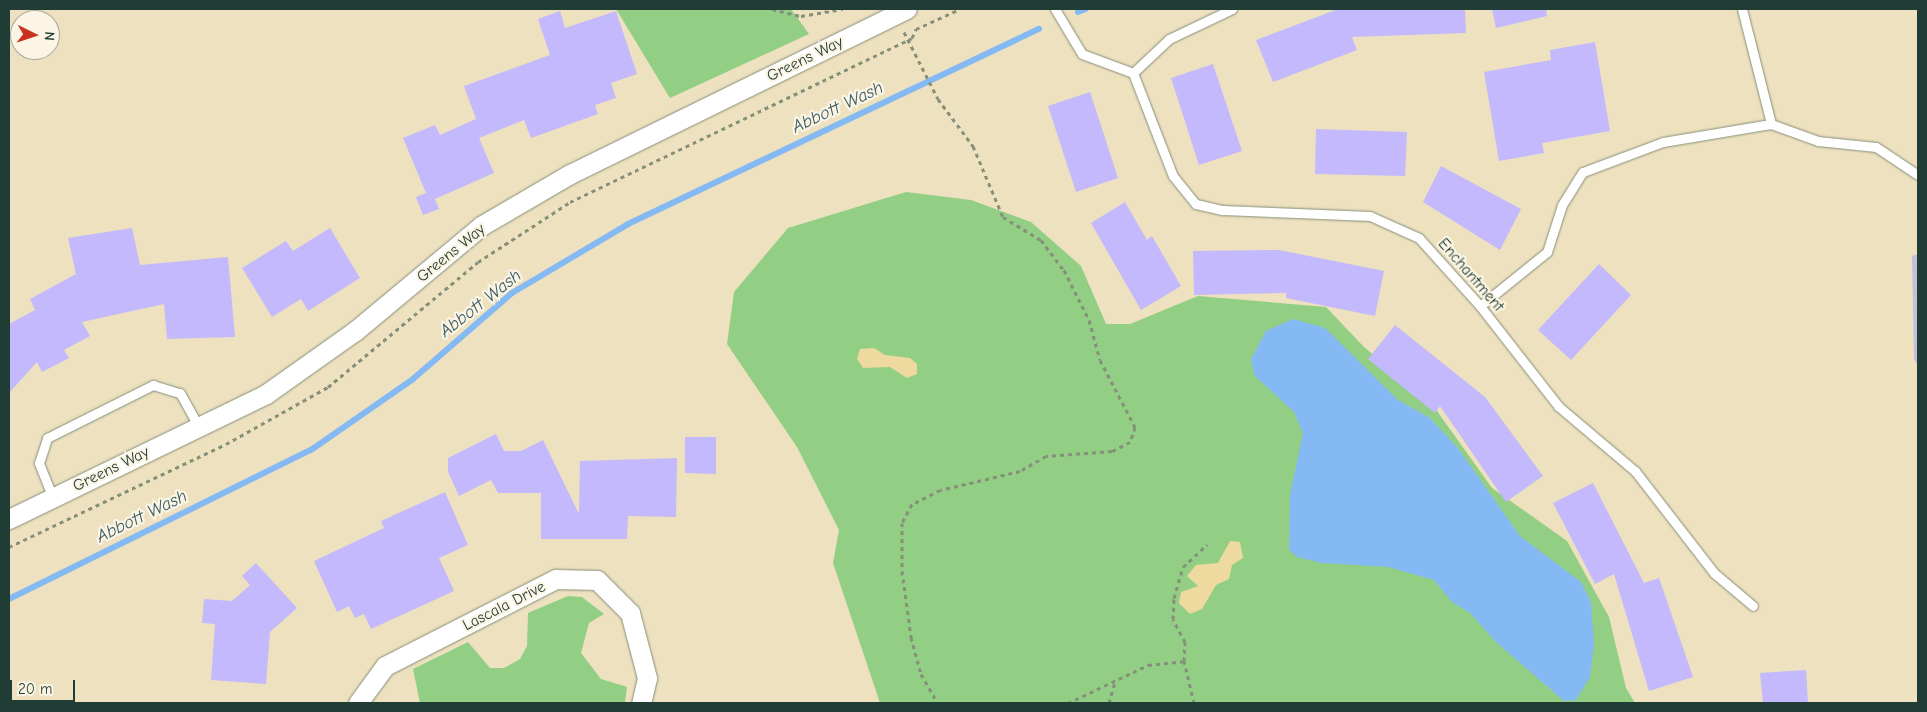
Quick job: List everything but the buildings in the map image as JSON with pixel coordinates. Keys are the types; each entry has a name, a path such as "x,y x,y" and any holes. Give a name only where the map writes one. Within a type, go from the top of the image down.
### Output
{"street":[{"name":"Greens Way","path":"9,519 266,394 355,332 497,217 570,174 900,12"},
{"name":"Lascala Drive","path":"358,703 386,666 556,579 597,580 630,613 647,678 641,703"}],"lane":[{"path":"1055,9 1082,54 1133,73 1169,39 1232,9"},
{"path":"1742,9 1771,124"},
{"name":"Enchantment","path":"1133,73 1173,176 1196,204 1223,210 1370,216 1419,238 1480,306 1558,406 1634,471 1714,573 1752,606"},
{"path":"1480,306 1547,252 1562,205 1583,172 1663,142 1771,124 1818,142 1876,147 1918,175"},
{"path":"53,498 39,463 47,438 64,429 153,385 180,393 198,426"}],"path":[{"path":"772,9 801,16 842,9"},
{"path":"9,547 226,444 328,387 478,262 570,202 909,40 916,30 960,9"},
{"path":"900,12 909,40 922,60 938,99 973,146 1002,217 1040,240 1064,270 1089,320 1100,360 1135,427 1130,442 1112,451 1046,456 1020,471 940,490 912,504 902,523 902,572 910,637 920,674 938,703"},
{"path":"1194,703 1184,661 1185,642 1173,619 1174,598 1183,567 1207,545"},
{"path":"1068,703 1116,682 1148,665 1184,661"},
{"path":"1109,703 1116,682"}],"shaded area":[{"path":"1918,254 1918,367 1914,359 1912,256"}],"green space":[{"path":"616,9 791,9 809,34 670,98"},
{"path":"906,192 971,200 1031,222 1081,266 1106,324 1130,324 1198,296 1326,307 1364,347 1432,404 1492,488 1567,541 1609,617 1626,688 1635,703 880,703 833,563 839,530 797,447 727,344 734,292 788,228"},
{"path":"568,596 582,597 604,614 589,623 581,653 601,679 627,687 625,703 420,703 413,669 468,642 490,668 504,668 520,659 527,646 528,613"}],"sand":[{"path":"874,348 885,355 910,358 917,364 917,374 907,378 890,367 863,368 857,359 860,349"},
{"path":"1230,541 1240,542 1243,558 1232,565 1229,579 1216,585 1202,609 1190,614 1179,603 1181,592 1198,586 1187,576 1196,565 1218,563"}],"water":[{"path":"1293,319 1325,328 1398,400 1430,418 1457,447 1520,536 1581,582 1591,602 1594,645 1590,677 1576,700 1564,701 1497,643 1470,613 1452,602 1434,580 1388,567 1322,563 1297,557 1289,550 1290,495 1303,433 1294,412 1254,375 1251,359 1266,331"}],"waterway":[{"name":"Abbott Wash","path":"1078,12 1085,9"},
{"name":"Abbott Wash","path":"9,599 311,450 413,379 512,293 628,224 1039,29"}]}
